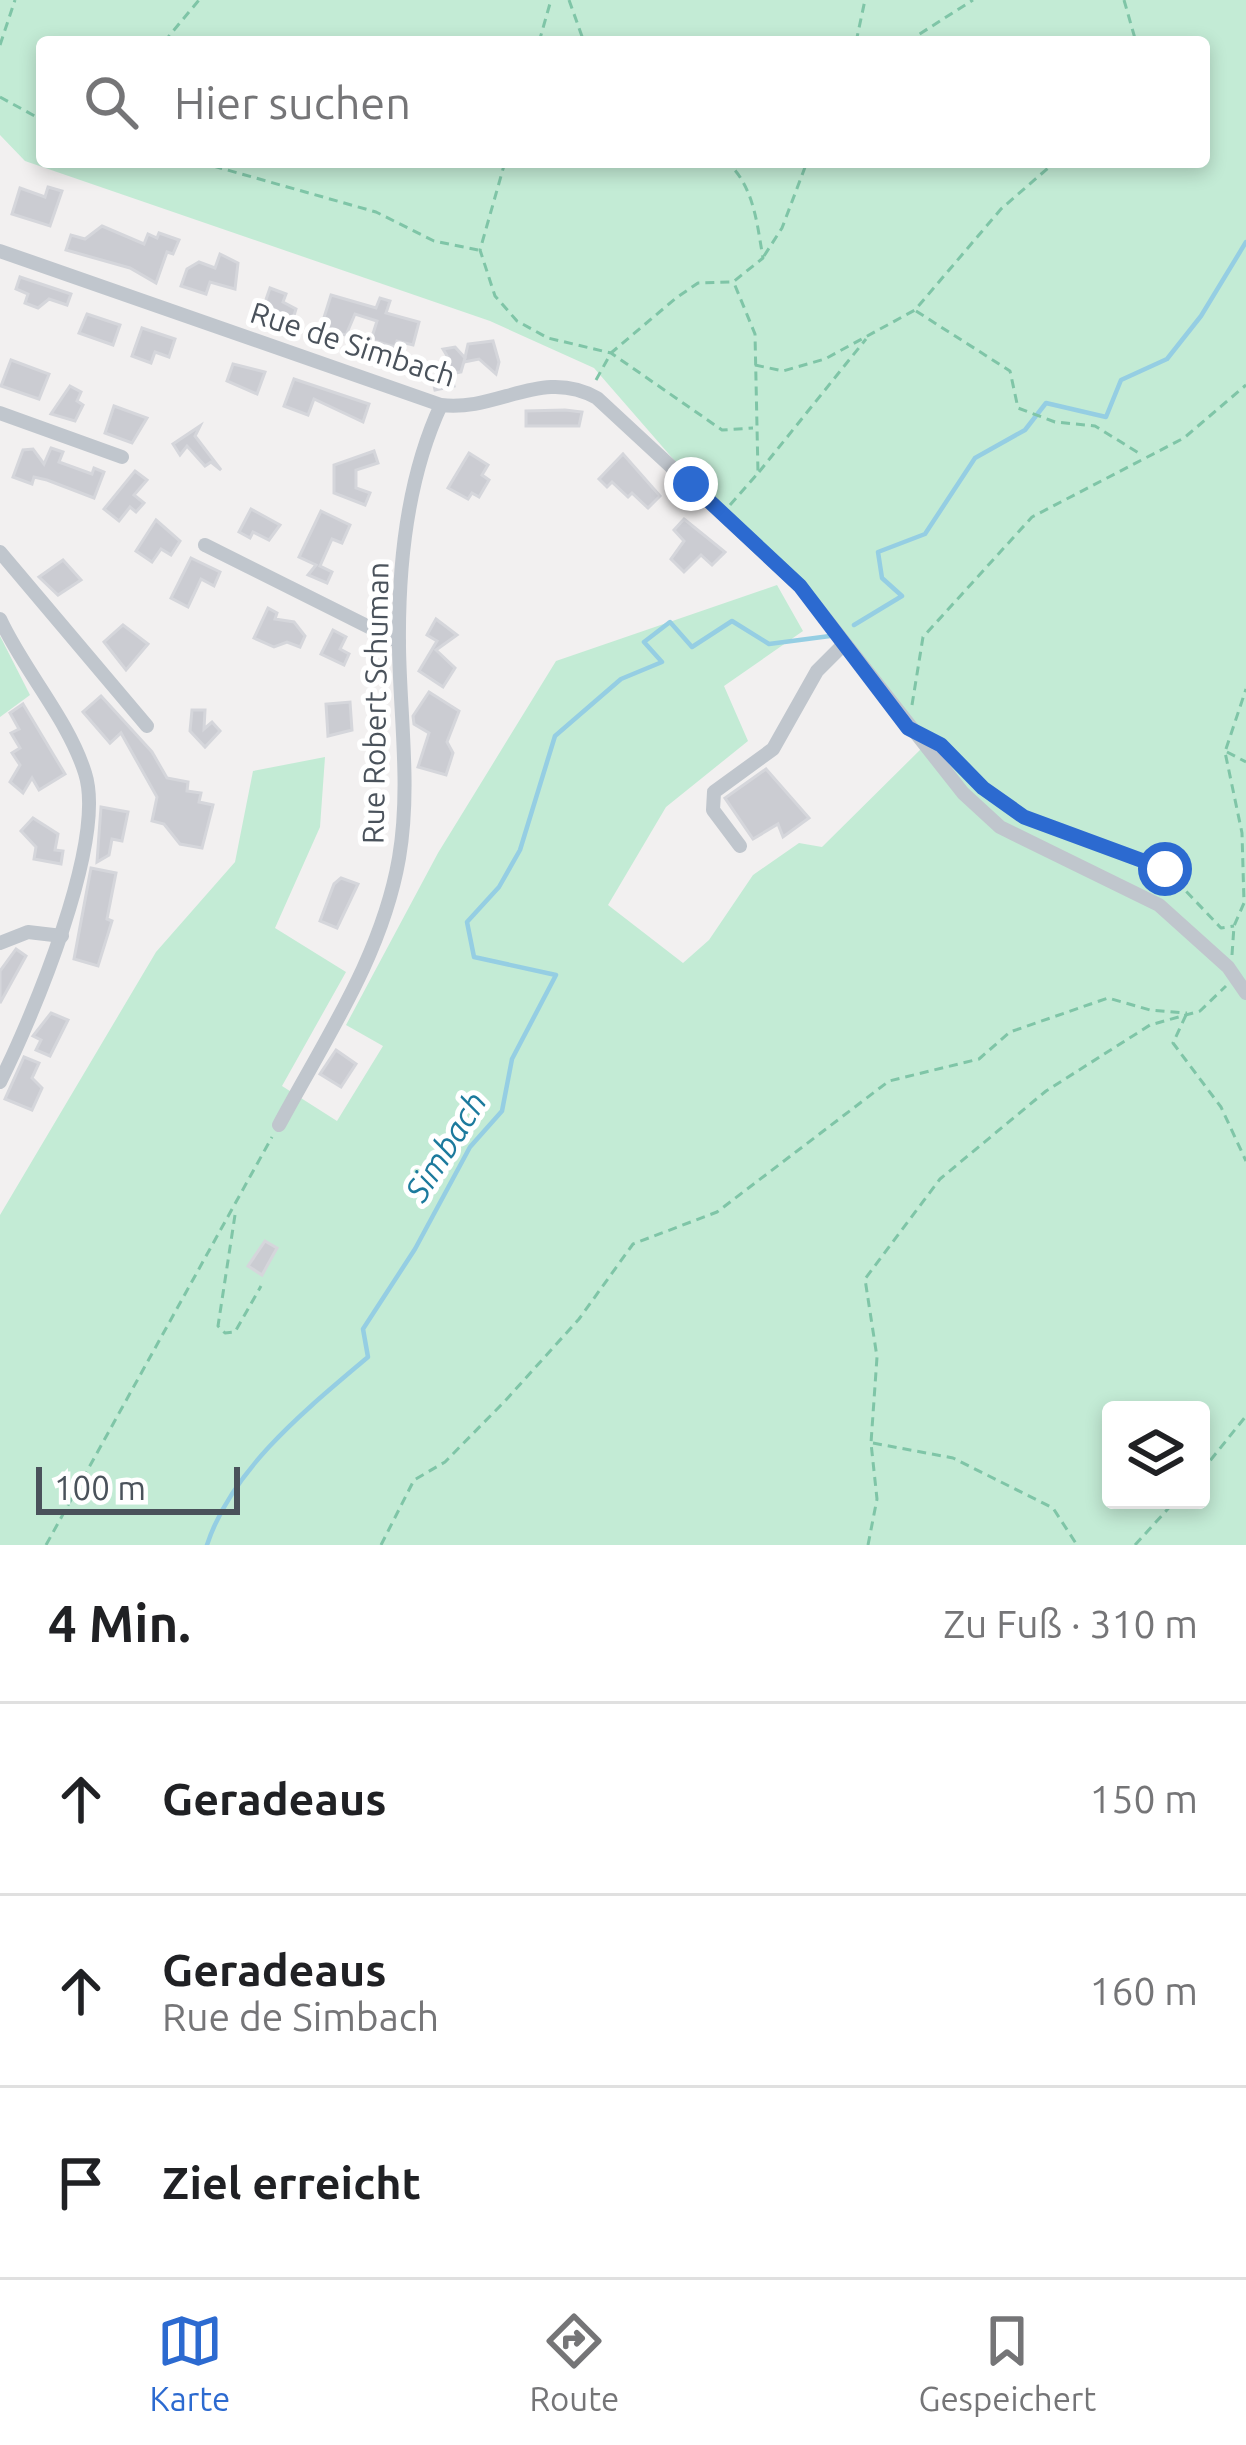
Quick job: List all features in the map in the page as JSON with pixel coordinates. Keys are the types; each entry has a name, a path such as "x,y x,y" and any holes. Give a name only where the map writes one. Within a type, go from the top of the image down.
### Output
{"street":[{"name":"Rue de Simbach","path":"0,251 441,405 465,408 529,387 562,384 588,393"},
{"path":"588,393 800,586 908,728 1000,827 1159,904 1237,980"},
{"name":"Rue Robert Schuman","path":"279,1125 383,933 399,856 405,792 399,642 411,489 419,450 441,405"},
{"path":"0,413 122,457"},
{"path":"205,545 399,642"},
{"path":"0,552 147,727"},
{"path":"0,619 88,779 82,850 62,937 0,1082"},
{"path":"740,846 713,810 714,792 772,749 817,671 844,644"},
{"path":"0,943 28,932 62,937"}],"path":[{"path":"0,46 15,0"},
{"path":"169,36 199,0"},
{"path":"541,36 551,0"},
{"path":"569,0 582,36"},
{"path":"857,36 865,0"},
{"path":"917,36 973,0"},
{"path":"1124,0 1134,36"},
{"path":"0,97 36,117"},
{"path":"220,168 376,212 434,241 480,250"},
{"path":"503,168 480,250 495,296 518,321 548,338 611,353 722,430 753,428"},
{"path":"731,168 754,207 764,258"},
{"path":"588,393 611,353 698,283 734,282 764,258 782,228 805,168"},
{"path":"754,365 783,371 825,359 915,310 1001,209 1047,168"},
{"path":"734,282 755,334 753,428 758,473"},
{"path":"915,310 1010,371 1018,408 1095,426 1145,456"},
{"path":"721,514 867,337"},
{"path":"908,728 923,637 953,598 1032,517 1184,438 1246,385"},
{"path":"868,1545 877,1499 871,1443 878,1357 865,1280 940,1179 1046,1091 1150,1025 1200,1011 1237,980 1234,928 1244,903 1242,833 1226,752 1246,688"},
{"path":"1226,752 1246,762"},
{"path":"955,759 1024,817 1165,869 1221,928 1234,928 1246,937"},
{"path":"381,1545 414,1480 445,1462 505,1401 579,1319 633,1244 717,1212 823,1127 863,1106 889,1081 979,1059 1010,1032 1108,998 1150,1010 1187,1013"},
{"path":"1187,1013 1173,1043 1221,1107 1246,1160"},
{"path":"46,1545 279,1125"},
{"path":"236,1207 218,1326 225,1333 235,1332 261,1286"},
{"path":"1210,1461 1246,1416"},
{"path":"871,1443 953,1458 1053,1508 1077,1545"},
{"path":"1135,1545 1168,1509"}],"green space":[{"path":"0,0 1246,0 1246,1545 0,1545 0,1215 156,952 235,862 253,771 325,757 320,827 275,928 346,972 282,1086 337,1121 383,1046 346,1025 438,853 556,661 777,585 803,631 724,686 748,741 666,807 608,905 683,963 709,940 753,875 799,843 822,847 924,746 840,632 721,514 594,368 490,321 45,168 1210,168 1210,36 36,36 36,165 25,161 0,135"},
{"path":"0,636 30,695 0,717"}],"building":[{"path":"48,187 62,191 50,226 12,214 20,188 45,197"},
{"path":"102,226 144,244 148,234 179,240 173,254 167,252 156,283 130,268 66,250 71,235 85,239"},
{"path":"220,254 238,263 235,289 210,282 206,294 181,286 187,269 199,262 215,268"},
{"path":"20,277 71,294 67,305 49,299 38,308 25,303 28,294 16,289"},
{"path":"270,288 286,294 283,302 296,309 291,325 261,314"},
{"path":"331,295 376,308 380,298 390,301 386,313 419,322 413,345 397,341 395,347 371,340 377,321 355,314 346,335 332,332 322,324"},
{"path":"87,314 120,325 113,345 79,333"},
{"path":"142,328 175,339 169,357 155,352 151,363 132,356"},
{"path":"493,341 499,362 496,374 479,359 464,362 468,344"},
{"path":"455,347 465,358 461,372 451,374 454,386 435,390 432,377 443,375 449,359 443,349"},
{"path":"11,360 49,374 39,399 1,386"},
{"path":"233,364 265,372 257,394 227,381"},
{"path":"294,379 369,404 363,422 314,399 308,415 284,406"},
{"path":"70,386 81,392 77,401 83,405 75,421 51,414"},
{"path":"114,406 147,418 132,443 105,433"},
{"path":"526,411 582,412 579,426 526,426"},
{"path":"200,426 195,436 221,470 211,462 205,466 187,446 180,455 173,444"},
{"path":"51,448 63,452 59,462 92,474 94,468 104,472 94,498 47,480 34,477 32,484 13,477 23,450 33,449 44,464"},
{"path":"374,451 378,463 356,470 356,488 370,493 365,505 334,493 334,465"},
{"path":"469,453 488,465 482,475 489,480 479,497 472,493 468,499 448,488"},
{"path":"623,454 660,496 648,508 632,493 628,497 612,482 607,487 599,479"},
{"path":"135,471 147,480 134,495 144,503 136,512 130,507 119,521 104,509"},
{"path":"251,509 280,525 269,540 253,532 250,538 239,532"},
{"path":"321,511 350,525 342,543 332,539 320,566 332,572 327,583 308,575 316,565 299,557"},
{"path":"684,519 725,552 712,565 701,555 684,572 671,559 684,541 674,530"},
{"path":"156,520 180,541 171,555 161,549 152,562 136,551"},
{"path":"191,558 220,572 214,586 201,579 188,607 171,598"},
{"path":"63,560 81,580 58,595 39,577"},
{"path":"268,608 277,613 275,619 294,622 305,636 300,647 287,642 274,647 254,638"},
{"path":"436,619 457,635 436,650 455,668 443,687 419,671 437,641 427,635"},
{"path":"123,625 148,644 126,670 104,642"},
{"path":"333,630 346,637 340,649 349,654 344,665 321,654"},
{"path":"429,692 459,711 447,742 453,753 446,775 418,767 429,733 414,724 413,716"},
{"path":"101,696 152,752 167,778 188,782 187,791 201,793 199,802 213,805 202,848 180,844 164,824 152,821 157,797 121,733 110,743 83,712"},
{"path":"350,702 352,730 328,736 326,704"},
{"path":"23,704 65,774 39,790 32,778 23,793 10,782 20,765 12,753 20,748 11,733 19,729 10,713"},
{"path":"192,710 205,710 204,729 212,722 220,731 205,747 190,731"},
{"path":"766,769 809,818 783,837 778,824 753,839 725,798"},
{"path":"101,807 128,812 122,841 112,839 109,855 97,862"},
{"path":"33,818 58,834 55,850 63,851 61,864 34,859 36,847 21,831"},
{"path":"91,868 116,873 107,919 112,921 98,966 74,959"},
{"path":"341,878 358,884 337,928 320,921 334,884"},
{"path":"16,949 26,956 0,1003 0,971"},
{"path":"51,1013 68,1020 50,1056 36,1050 41,1040 33,1036"},
{"path":"336,1050 356,1064 341,1087 320,1074"},
{"path":"24,1057 39,1063 32,1078 42,1088 32,1110 5,1099"},
{"path":"265,1241 277,1248 262,1275 248,1266"}],"waterway":[{"name":"Simbach","path":"854,625 902,596 882,578 878,552 925,534 975,458 1025,430 1046,403 1106,417 1121,380 1167,359 1201,316 1246,242"},
{"name":"Simbach","path":"207,1545 234,1490 253,1465 368,1357 363,1329 415,1249 470,1147 502,1111 512,1059 556,975 474,957 467,922 499,887 520,850 555,736 621,679 662,662 644,642 670,622 692,647 732,621 769,644 830,636"}],"route":[{"path":"691,484 800,586 908,728 941,745 983,788 1024,817 1165,869"}]}
